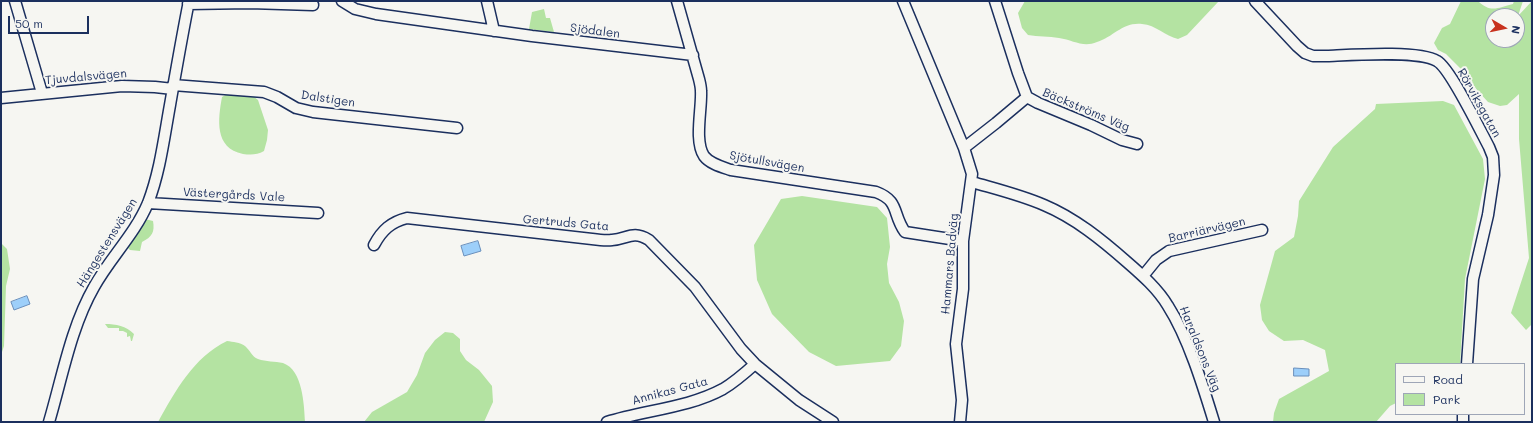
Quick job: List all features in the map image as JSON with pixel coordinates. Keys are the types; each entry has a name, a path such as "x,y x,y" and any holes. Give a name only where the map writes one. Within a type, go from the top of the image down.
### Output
{"street":[{"path":"15,1 42,93"},
{"name":"Sjödalen","path":"342,1 355,9 376,14 494,31 693,55"},
{"path":"487,1 494,31"},
{"name":"Sjötullsvägen","path":"677,1 693,55 701,91 700,142 704,156 708,160 718,166 731,170 876,192 888,198 892,202 899,222 905,232 962,241"},
{"name":"Hammars Badväg","path":"903,1 964,148 970,168 972,182 962,241 963,289 956,344 962,400 960,422"},
{"name":"Bäckströms Väg","path":"995,1 1027,97 1122,140 1137,144"},
{"name":"Rörviksgatan","path":"1255,1 1305,53 1313,56 1419,55 1437,61 1444,67 1452,80 1494,157 1495,168 1488,215 1473,279 1467,363"},
{"name":"Hängestensvägen","path":"48,422 77,325 84,307 94,286 136,226 148,203 160,160 189,3 313,4"},
{"name":"Tjuvdalsvägen","path":"1,98 42,93 138,86 173,87"},
{"name":"Dalstigen","path":"173,87 255,91 271,94 296,108 313,112 457,128"},
{"name":"Bäckströms Väg","path":"964,148 1027,97"},
{"name":"Haraldsons Väg","path":"972,182 1020,196 1060,213 1096,236 1143,276 1163,298 1174,317 1187,345 1214,422"},
{"name":"Västergårds Vale","path":"148,203 318,213"},
{"name":"Gertruds Gata","path":"374,245 386,228 398,220 407,218 592,239 613,240 636,234 642,236 649,240 694,287 741,349 755,364 799,400 833,422"},
{"name":"Barriärvägen","path":"1143,276 1156,260 1169,251 1262,230"},
{"name":"Annikas Gata","path":"607,422 697,400 712,394 737,380 755,364"}],"green space":[{"path":"1025,1 1219,1 1187,35 1178,39 1169,36 1152,26 1135,24 1123,27 1103,40 1092,44 1083,44 1055,37 1028,35 1022,28 1018,13"},
{"path":"1461,1 1478,1 1482,5 1490,8 1485,8 1485,48 1525,48 1525,8 1532,1 1532,324 1526,330 1511,313 1529,258 1519,139 1519,94 1507,105 1500,106 1488,102 1460,68 1446,54 1438,50 1434,43 1442,28 1450,24"},
{"path":"1514,1 1523,1 1521,8 1498,8 1513,4"},
{"path":"544,9 546,18 550,18 554,32 529,29 532,12"},
{"path":"229,93 253,96 258,100 268,130 264,151 249,155 234,151 227,146 220,132 219,123 222,97"},
{"path":"1443,101 1454,105 1483,159 1485,179 1465,279 1460,363 1395,363 1395,404 1390,406 1376,422 1273,422 1274,413 1279,399 1329,371 1325,350 1303,340 1284,341 1269,331 1262,320 1260,305 1275,251 1294,237 1299,201 1333,147 1375,109 1376,104"},
{"path":"802,196 877,207 887,218 890,247 887,264 889,283 899,302 904,321 901,346 890,361 836,366 809,352 772,314 757,280 754,245 781,199"},
{"path":"145,219 153,221 154,228 152,234 142,242 140,251 130,250 127,247"},
{"path":"1,243 7,249 10,269 6,286 4,346 1,355"},
{"path":"105,324 117,325 128,329 134,334 132,341 130,336 127,337 127,333 119,331 119,328 108,328"},
{"path":"445,332 453,333 460,339 460,351 466,360 479,370 492,386 493,402 484,422 364,422 372,412 407,392 417,375 425,353 435,340"},
{"path":"227,341 236,342 243,345 254,357 258,359 283,363 290,367 295,373 301,389 305,422 158,422 186,376 204,356"}],"water":[{"path":"478,241 481,251 464,256 461,246"},
{"path":"27,296 30,304 14,310 11,302"},
{"path":"1294,368 1309,369 1309,376 1294,376"}]}
